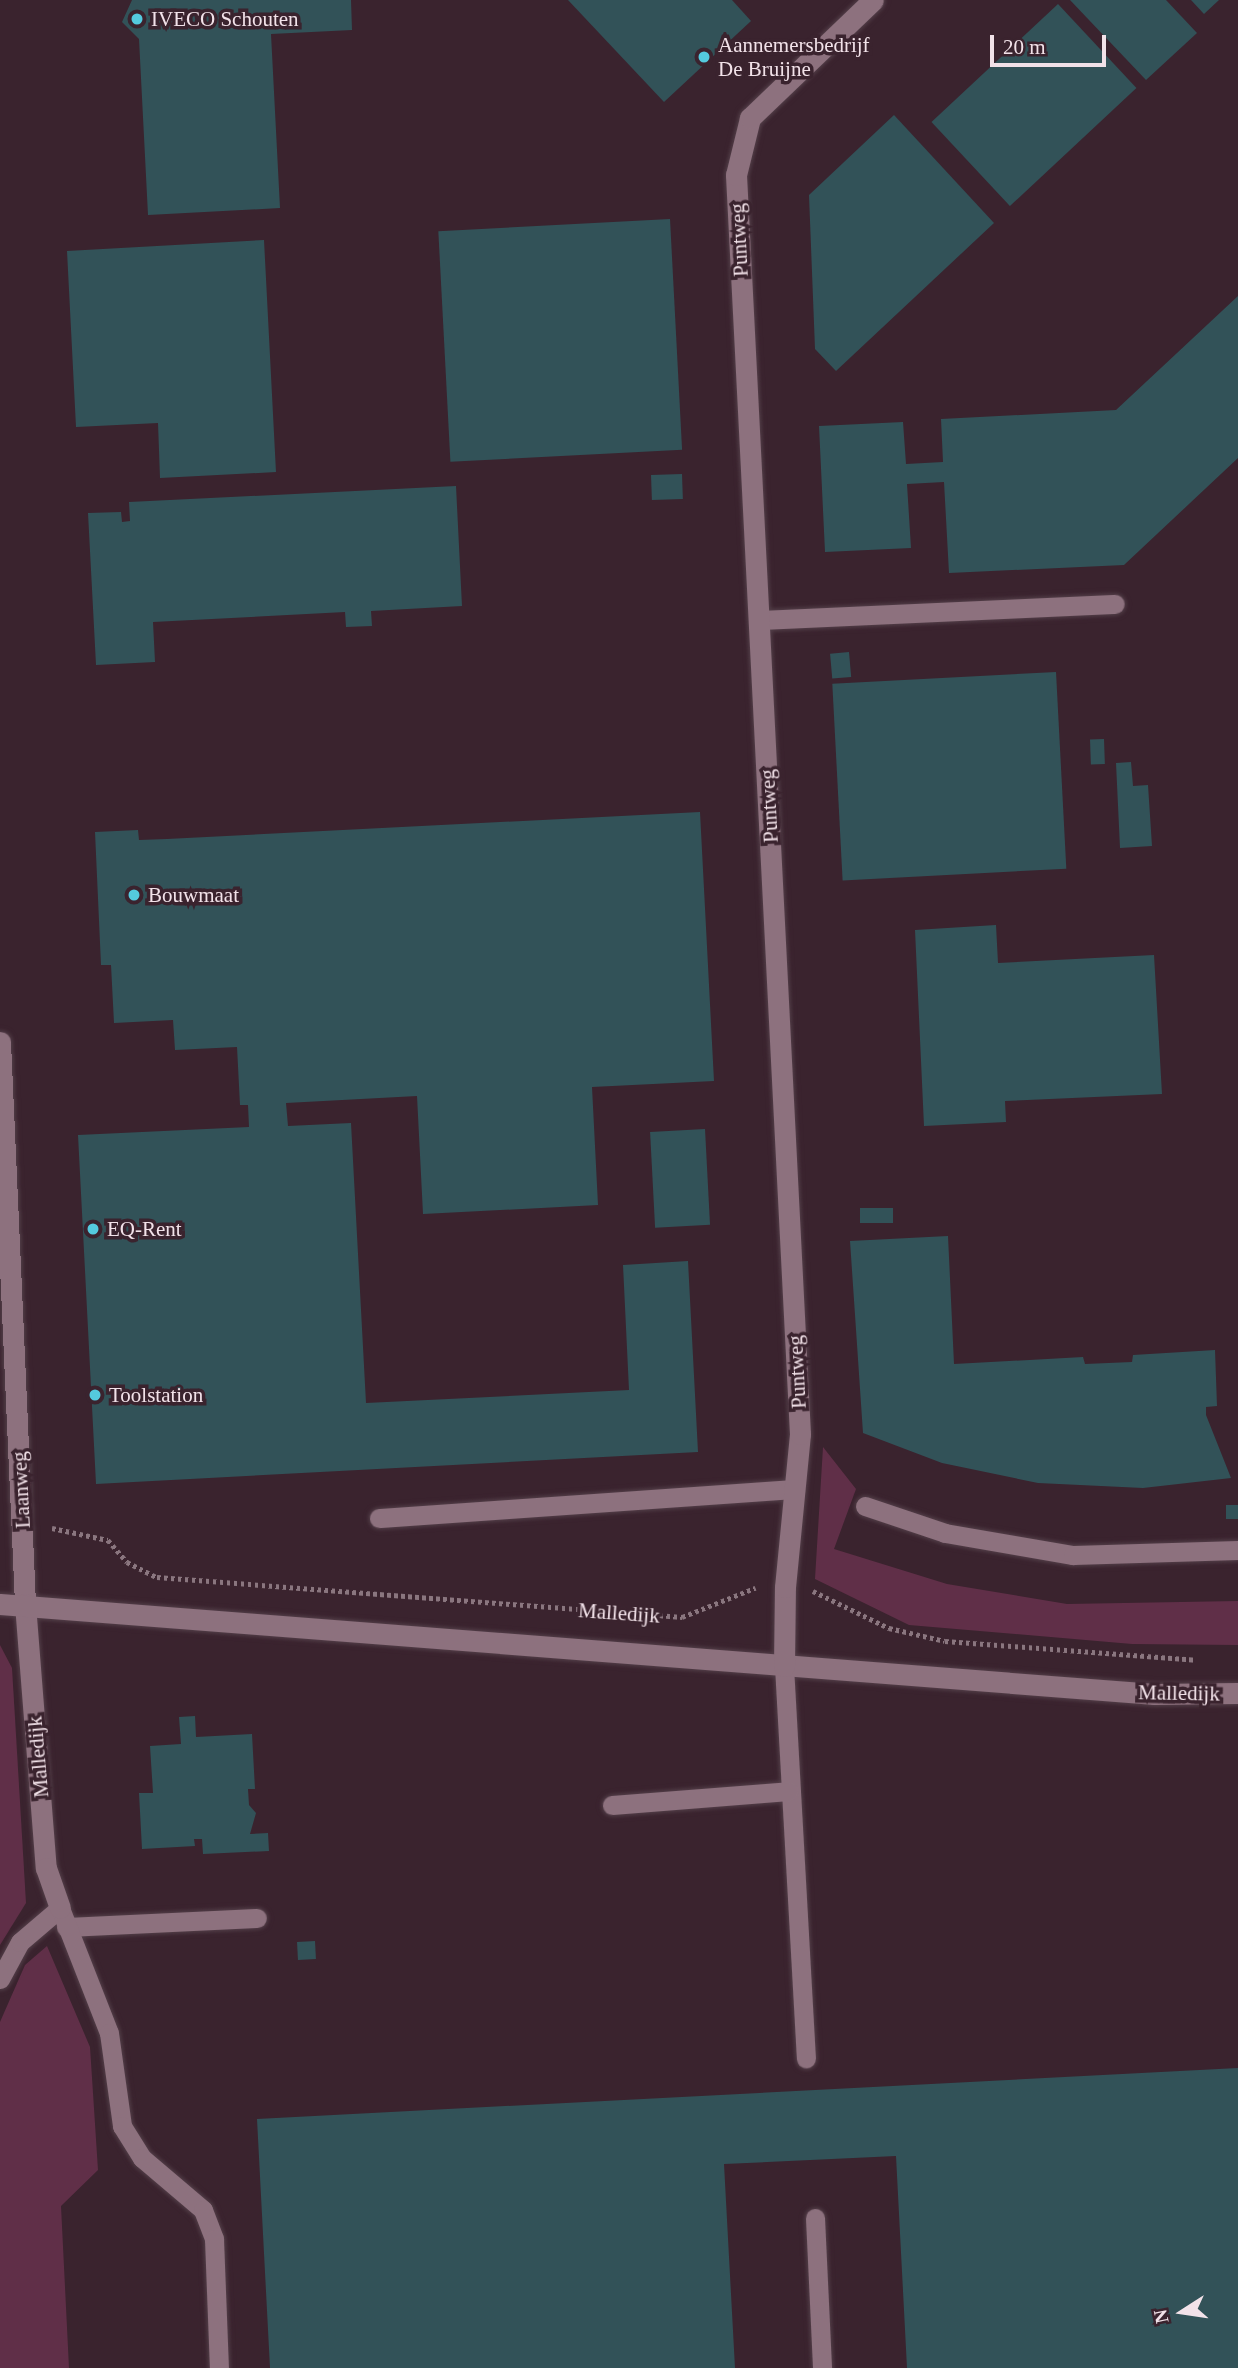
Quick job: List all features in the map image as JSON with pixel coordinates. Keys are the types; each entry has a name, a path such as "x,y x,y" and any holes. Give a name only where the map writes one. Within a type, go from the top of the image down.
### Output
{"street":[{"name":"Puntweg","path":"784,1666 785,1587 800,1434 736,175 750,118 873,0"},
{"name":"Laanweg","path":"0,1042 25,1604"},
{"name":"Malledijk","path":"0,1604 1154,1694 1238,1693"},
{"name":"Malledijk","path":"25,1604 46,1868 63,1918"}],"lane":[{"path":"759,620 1115,604"},
{"path":"379,1518 795,1489"},
{"path":"865,1506 945,1533 1073,1555 1238,1550"},
{"path":"784,1666 788,1791 806,2058"},
{"path":"612,1805 788,1791"},
{"path":"0,1979 20,1942 63,1918 257,1918"},
{"path":"63,1918 109,2033 122,2126 142,2158 203,2210 214,2239 219,2368"},
{"path":"815,2218 822,2368"}],"path":[{"name":"Malledijk","path":"23,1530 70,1528 108,1540 127,1563 157,1577 682,1617 747,1588 785,1587 824,1592 889,1628 945,1641 1210,1660"}],"shaded area":[{"path":"823,1447 856,1489 834,1549 947,1584 1067,1604 1238,1601 1238,1645 1132,1644 909,1625 815,1579"},
{"path":"0,1645 12,1668 26,1903 0,1945"},
{"path":"47,1946 90,2047 98,2170 61,2206 69,2368 0,2368 0,2022 25,1965"}],"building":[{"path":"132,0 351,0 352,30 271,34 280,208 148,215 139,39 122,22"},
{"path":"568,0 732,0 751,21 664,102"},
{"path":"1070,0 1166,0 1197,33 1146,80"},
{"path":"1191,0 1219,0 1204,14"},
{"path":"1058,4 1136,88 1010,206 931,122"},
{"path":"894,115 994,223 836,371 815,349 809,195"},
{"path":"670,219 682,450 450,462 438,231"},
{"path":"264,240 276,472 160,478 158,423 76,427 67,251"},
{"path":"1238,296 1238,458 1124,565 949,573 944,482 907,484 911,548 825,552 819,426 903,422 906,464 943,462 941,419 1116,410"},
{"path":"682,474 683,499 652,500 651,475"},
{"path":"456,486 462,606 371,611 372,626 346,627 345,612 153,622 155,662 96,665 88,513 121,512 122,522 130,521 129,502"},
{"path":"849,652 851,677 832,679 830,654"},
{"path":"1056,672 1066,869 843,880 832,684"},
{"path":"1090,739 1104,739 1105,764 1091,764"},
{"path":"1131,762 1133,786 1148,785 1152,846 1120,848 1116,763"},
{"path":"700,812 714,1081 592,1087 598,1205 423,1214 417,1096 286,1103 288,1126 351,1123 366,1403 629,1390 623,1265 688,1261 698,1452 96,1484 78,1135 249,1127 248,1105 240,1105 237,1047 175,1050 173,1020 114,1023 111,965 101,965 95,832 138,830 139,840"},
{"path":"996,925 998,963 1154,955 1162,1094 1005,1101 1006,1122 924,1126 915,930"},
{"path":"705,1129 710,1225 655,1228 650,1132"},
{"path":"860,1208 893,1208 893,1223 860,1223"},
{"path":"948,1236 954,1364 1083,1357 1085,1364 1132,1362 1133,1355 1215,1350 1217,1406 1206,1407 1206,1415 1231,1478 1143,1488 1038,1483 942,1463 863,1433 850,1241"},
{"path":"1226,1505 1238,1505 1238,1519 1226,1519"},
{"path":"195,1716 196,1737 252,1734 255,1789 248,1789 249,1805 256,1813 250,1834 268,1833 269,1851 203,1854 202,1839 194,1839 195,1846 142,1849 139,1793 153,1793 150,1746 181,1744 179,1717"},
{"path":"315,1941 316,1959 298,1960 297,1942"},
{"path":"1238,2068 1238,2368 907,2368 896,2156 724,2164 735,2368 270,2368 257,2119"}],"place":[{"name":"IVECO Schouten","path":"137,19"},
{"name":"Aannemersbedrijf De Bruijne","path":"704,57"},
{"name":"Bouwmaat","path":"134,895"},
{"name":"EQ-Rent","path":"93,1229"},
{"name":"Toolstation","path":"95,1395"}]}
